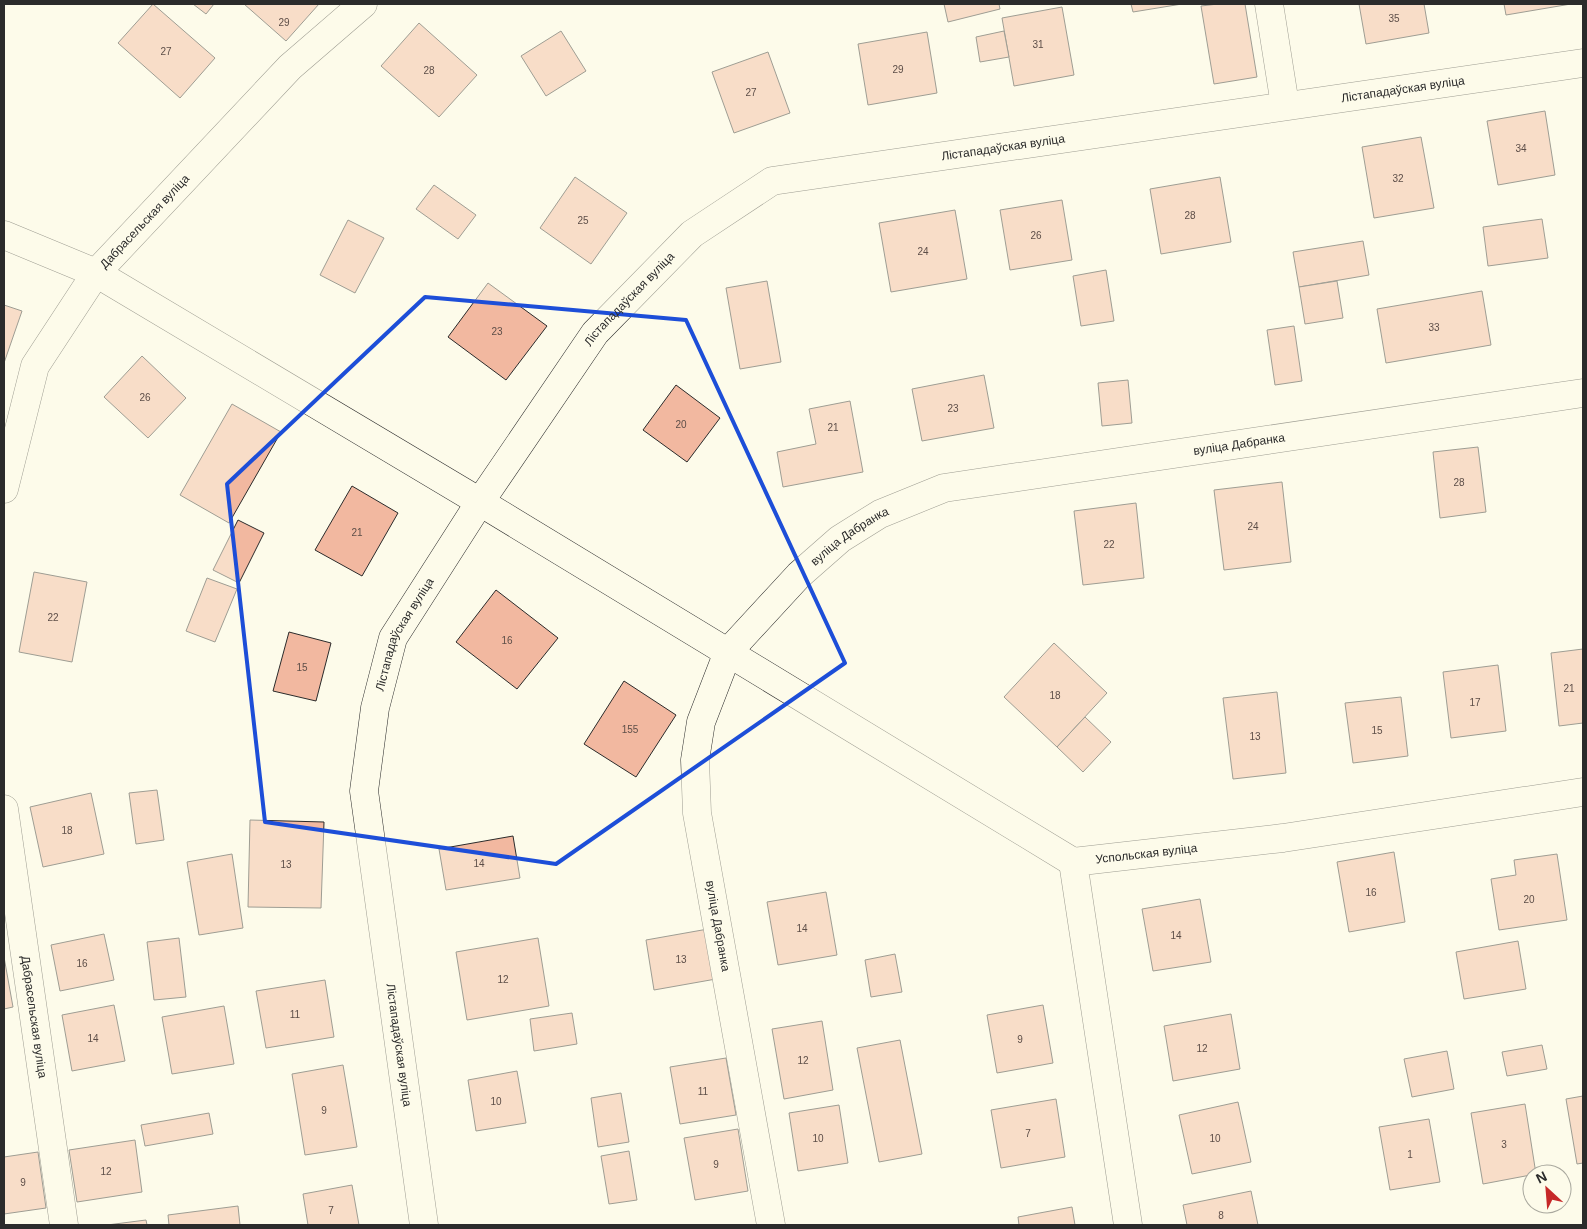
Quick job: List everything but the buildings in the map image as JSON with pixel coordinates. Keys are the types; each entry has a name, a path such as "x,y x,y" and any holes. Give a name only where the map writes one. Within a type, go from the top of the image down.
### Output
{"street":[{"name":"Дабрасельская вуліца","path":"4,489 36,366 96,273 290,67 363,4"},
{"path":"1269,4 1285,105"},
{"name":"Лістападаўская вуліца","path":"424,1225 364,791 375,708 393,638 480,502 595,333 692,234 772,180 1583,63"},
{"path":"4,235 96,273 480,502 1073,862 1128,1225"},
{"name":"вуліца Дабранка","path":"771,1225 697,813 695,760 701,722 728,652 799,575 840,539 880,514 944,488 1583,393"},
{"name":"Успольская вуліца","path":"1073,862 1283,838 1583,792"},
{"name":"Дабрасельская вуліца","path":"4,809 64,1225"}],"highlighted area":[{"path":"425,297 686,320 845,663 556,864 265,822 227,484"}]}
